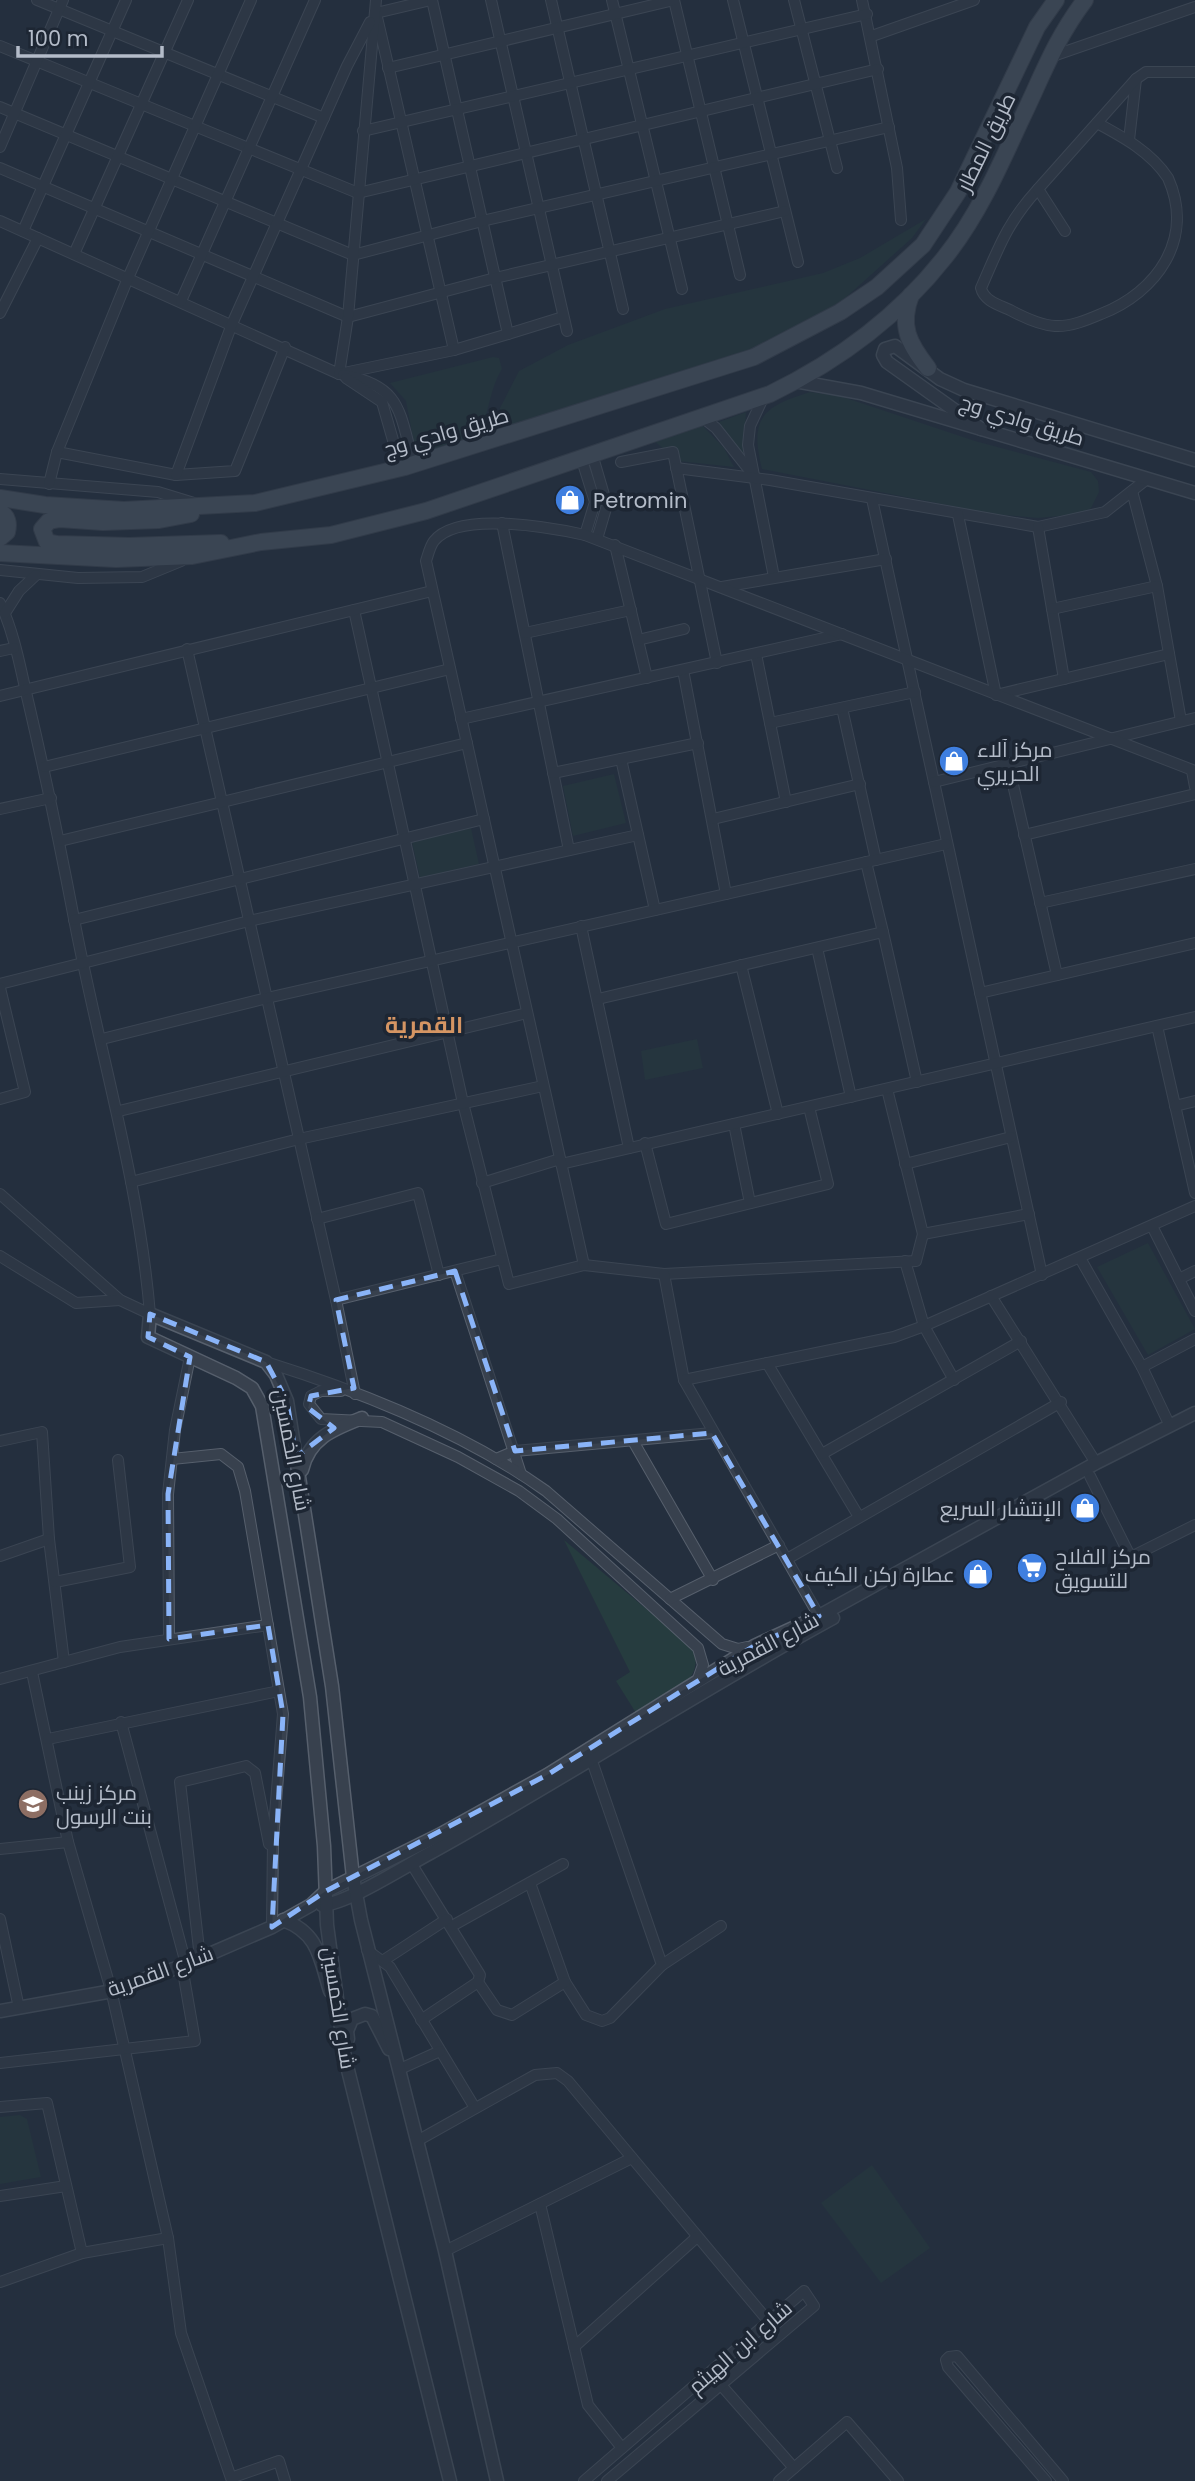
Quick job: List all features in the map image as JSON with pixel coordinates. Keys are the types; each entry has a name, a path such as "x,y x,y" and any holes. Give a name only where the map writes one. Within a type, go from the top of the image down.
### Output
{"main road":[{"name":"طريق المطار","path":"877,287 923,245 958,192 1037,27 1056,0"},
{"name":"طريق المطار","path":"912,293 946,257 978,208 1060,33 1084,0"},
{"name":"طريق وادي وج","path":"0,498 45,505 124,510 256,503 408,466 754,357 840,312 877,287"},
{"path":"912,293 906,307 906,331 909,344 928,368"},
{"path":"256,503 159,520 60,519 49,521 42,529 47,542 57,544 129,547 261,542 331,535 415,514 764,396 822,368 864,338 912,293"},
{"path":"0,512 7,518 9,526 0,538"},
{"path":"0,553 116,559 192,556 261,542"}],"street":[{"path":"37,0 61,5 112,31 324,118"},
{"path":"23,231 126,0"},
{"path":"74,254 188,0"},
{"path":"49,484 57,452 128,278 251,0"},
{"path":"181,301 315,0"},
{"path":"340,374 348,317 376,0"},
{"path":"376,13 432,0 508,334"},
{"path":"491,0 567,331"},
{"path":"551,0 623,309"},
{"path":"612,0 682,289"},
{"path":"388,68 674,0 740,275"},
{"path":"733,0 798,262"},
{"path":"794,0 837,168"},
{"path":"862,0 872,36 897,168 901,220"},
{"path":"872,36 974,0"},
{"path":"0,147 61,5"},
{"path":"1049,58 1195,7"},
{"path":"376,13 454,350"},
{"path":"176,475 232,324 324,118 376,13"},
{"path":"363,131 867,14"},
{"path":"0,46 358,193 878,69"},
{"path":"1097,123 1129,141 1150,157 1168,177 1179,200 1182,228 1169,266 1150,288 1123,306 1083,322 1055,326 1029,320 982,294 981,288 1010,223 1038,189 1136,79 1146,72 1195,72"},
{"path":"1129,141 1136,79"},
{"path":"0,107 353,255 482,221 889,127"},
{"path":"0,168 348,317 495,278 785,211"},
{"path":"1038,189 1065,231"},
{"path":"0,222 285,347 340,374 368,379 388,392 396,403 408,466"},
{"path":"0,313 38,238"},
{"path":"340,374 454,350 563,317"},
{"name":"طريق وادي وج","path":"981,429 887,362 884,352 888,346 895,346 940,379 964,390 1195,460"},
{"path":"57,452 176,475 235,471 285,347"},
{"name":"طريق وادي وج","path":"795,381 842,388 1195,493"},
{"path":"764,396 750,426 748,445 774,577"},
{"path":"701,416 716,428 755,478"},
{"path":"621,462 673,452 717,663"},
{"path":"585,535 595,502 587,456"},
{"path":"587,456 607,505 597,539"},
{"path":"676,468 755,478 1038,527 1105,512 1147,479"},
{"path":"0,479 158,492 202,505"},
{"path":"1132,491 1157,586 1181,721"},
{"path":"872,499 1042,1275"},
{"path":"958,515 996,695"},
{"path":"502,523 569,850"},
{"path":"584,1265 432,591 426,561 435,540 452,530 502,523 542,525 585,535 1193,771 1195,787"},
{"path":"1038,527 1064,679"},
{"path":"615,545 647,678"},
{"path":"0,570 36,575 142,577 192,556"},
{"path":"722,587 886,559"},
{"path":"36,575 2,608 44,767 83,963 119,1111 122,1147 144,1252 150,1314"},
{"path":"1052,608 1157,586"},
{"path":"0,696 432,591"},
{"path":"354,610 446,1031 509,1284 584,1265 664,1274 916,1261 923,1234 887,1088"},
{"path":"525,633 631,610"},
{"path":"638,640 684,629"},
{"path":"461,719 842,634"},
{"path":"0,651 14,648"},
{"path":"187,649 336,1300 355,1394"},
{"path":"756,654 786,802"},
{"path":"996,695 1169,654"},
{"path":"44,767 450,668"},
{"path":"684,670 726,894"},
{"path":"770,723 915,692"},
{"path":"842,708 859,784 883,932 917,1082"},
{"path":"934,782 1195,718"},
{"path":"60,841 467,743"},
{"path":"553,773 698,743"},
{"path":"621,759 655,910"},
{"path":"1008,763 1057,975"},
{"path":"713,819 859,784"},
{"path":"1024,835 1195,794"},
{"path":"0,809 51,798"},
{"path":"74,920 239,877 484,819"},
{"path":"0,1099 25,1091 0,986 249,921 495,869 638,835"},
{"path":"102,1039 267,998 946,844"},
{"path":"1040,902 1195,869"},
{"path":"581,926 629,1148"},
{"path":"598,999 883,932"},
{"path":"980,993 1195,943"},
{"path":"817,948 851,1097"},
{"path":"741,965 778,1114"},
{"path":"119,1111 527,1013"},
{"path":"482,1183 561,1162 1195,1017"},
{"path":"1157,1026 1195,1193"},
{"path":"131,1182 299,1139 544,1086"},
{"path":"1175,1106 1195,1101"},
{"path":"645,1143 666,1224 828,1184 809,1107"},
{"path":"734,1124 750,1203"},
{"path":"905,1164 1011,1137"},
{"path":"0,1194 120,1300 150,1314"},
{"path":"317,1219 418,1194 439,1275"},
{"path":"684,1380 894,1337 1042,1275 1195,1206"},
{"path":"923,1234 1029,1213"},
{"path":"1152,1226 1195,1311"},
{"path":"0,1256 76,1303 120,1300"},
{"path":"1080,1258 1142,1367 1170,1426"},
{"path":"336,1300 502,1259"},
{"path":"905,1261 924,1326 954,1380"},
{"path":"455,1271 522,1474"},
{"path":"1179,1279 1195,1271"},
{"path":"664,1274 684,1380 819,1616"},
{"path":"991,1296 1061,1402 1096,1463"},
{"name":"شارع الخمسين","path":"450,2481 354,2094 340,2024 310,1697 262,1406 252,1388 148,1337 150,1314 266,1362 276,1375 287,1401 332,1686 356,1893 368,1950 445,2251 497,2481"},
{"path":"1142,1367 1195,1339"},
{"path":"822,1454 1020,1341"},
{"path":"169,1639 168,1494 190,1357"},
{"path":"266,1362 355,1394 428,1425 522,1474 722,1644 738,1649 754,1646"},
{"path":"767,1363 859,1517"},
{"path":"355,1394 336,1390 321,1391 311,1396 309,1404 321,1419 362,1418 382,1422 458,1457 519,1491 556,1520 698,1648 703,1665 701,1678 695,1685"},
{"path":"787,1559 1061,1402"},
{"name":"شارع القمرية","path":"0,2011 111,1990 184,1965 278,1923 311,1905 326,1891 547,1776 754,1646 819,1616 1096,1463 1195,1413"},
{"path":"300,1477 305,1456 315,1443 327,1433 362,1418"},
{"path":"327,1905 356,1893 593,1761 737,1671 1090,1476 1195,1422"},
{"path":"0,1441 43,1432 49,1539 64,1662"},
{"path":"496,1459 515,1451 712,1433"},
{"path":"633,1441 713,1580"},
{"path":"172,1459 221,1454 238,1467 279,1691 283,1746 273,1861"},
{"path":"55,1582 130,1567 118,1460"},
{"path":"1090,1476 1129,1554 1145,1551 1195,1525"},
{"path":"0,1556 49,1539"},
{"path":"670,1599 779,1545"},
{"path":"0,1679 120,1647 268,1625"},
{"path":"32,1672 68,1842 111,1990 168,2238 181,2333 231,2477 279,2461 285,2481"},
{"path":"48,1739 279,1691"},
{"path":"0,2063 195,2041 184,1965 121,1722"},
{"path":"593,1761 663,1965"},
{"path":"200,1958 180,1782 246,1766 255,1773 273,1861 278,1923 307,1933 316,1945 340,2024"},
{"path":"0,1849 68,1842"},
{"path":"411,1863 478,1966 478,1982 497,2010 512,2015 565,1982"},
{"path":"384,1960 450,1922 563,1864"},
{"path":"530,1883 565,1982 586,2015 602,2021 619,2012 663,1965 721,1926"},
{"name":"شارع القمرية","path":"311,1905 327,1905"},
{"path":"0,1922 19,2008"},
{"path":"368,1950 384,1960 475,2108"},
{"path":"421,2020 478,1982"},
{"path":"354,2094 347,2031 352,2019 357,2016 372,2016 402,2075 440,2051"},
{"path":"417,2141 535,2075 557,2073 568,2081 769,2322"},
{"path":"0,2108 47,2103 82,2253"},
{"path":"445,2251 632,2158"},
{"path":"0,2196 66,2186"},
{"path":"540,2204 588,2405 622,2448"},
{"path":"574,2347 697,2237"},
{"path":"0,2282 82,2253 168,2238"},
{"name":"شارع ابن الهيثم","path":"584,2481 804,2291 814,2306 609,2480"},
{"path":"1046,2481 948,2367 946,2360 949,2357 957,2356 1063,2481"},
{"path":"721,2385 794,2468"},
{"path":"779,2481 847,2422 898,2481"}],"highlighted area":[{"path":"455,1271 515,1451 712,1433 819,1616 754,1646 547,1775 326,1891 272,1927 283,1714 268,1625 169,1639 168,1494 190,1357 148,1337 150,1314 266,1362 287,1401 296,1457 334,1428 308,1408 311,1396 354,1388 336,1300"}],"green space":[{"path":"926,219 912,238 843,300 762,347 496,430 500,408 519,371 568,345 665,309 823,273 860,258"},
{"path":"493,357 499,358 502,369 480,432 475,439 422,453 414,444 406,401 390,383"},
{"path":"810,392 840,396 975,441 1091,472 1098,481 1099,492 1091,508 1081,514 1037,518 993,514 762,469 757,437 764,417 781,403"},
{"path":"746,412 743,461 719,422"},
{"path":"702,425 724,448 734,467 678,461 653,440"},
{"path":"614,774 626,823 573,836 563,786"},
{"path":"471,828 479,864 420,878 412,842"},
{"path":"697,1039 703,1068 645,1080 641,1051"},
{"path":"1148,1243 1195,1329 1148,1355 1097,1267"},
{"path":"564,1540 694,1649 696,1662 693,1672 679,1689 636,1713 616,1681 630,1672"},
{"path":"20,2115 27,2119 41,2177 0,2184 0,2117"},
{"path":"872,2165 930,2248 881,2283 821,2203"}],"place":[{"name":"Petromin","path":"570,500"},
{"name":"مركز آلاء الحريري","path":"954,761"},
{"name":"الإنتشار السريع","path":"1085,1508"},
{"name":"مركز الفلاح للتسويق","path":"1032,1568"},
{"name":"عطارة ركن الكيف","path":"978,1574"},
{"name":"مركز زينب بنت الرسول","path":"33,1804"}],"district":[{"name":"القمرية","path":"424,1025"}]}
